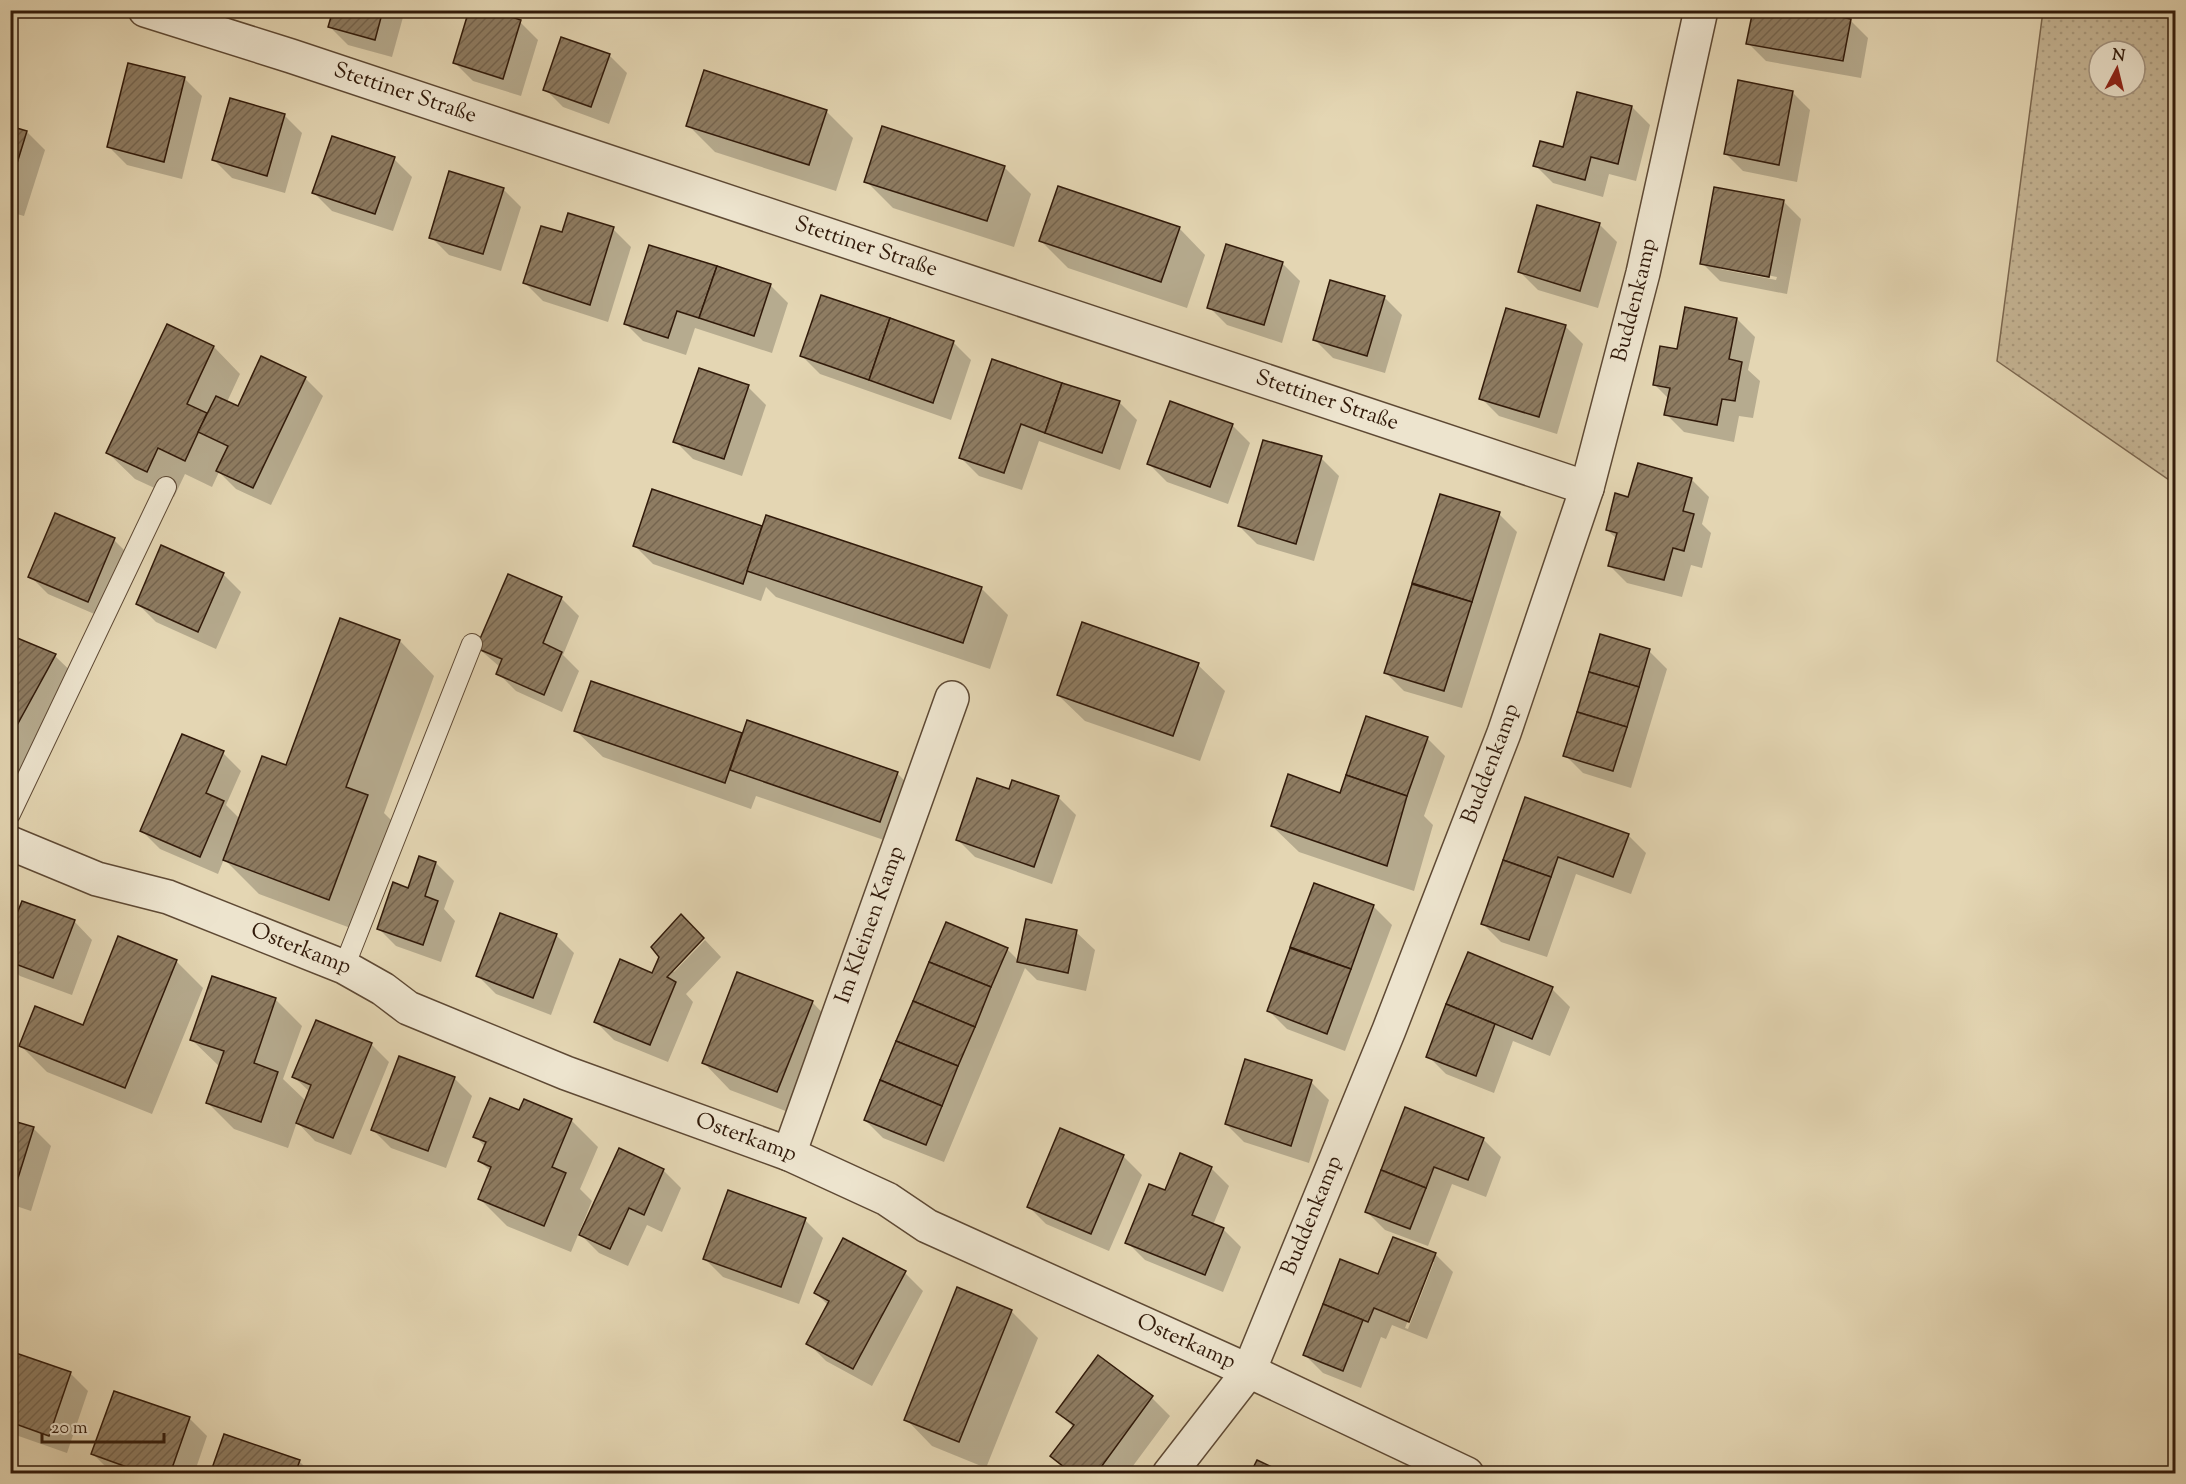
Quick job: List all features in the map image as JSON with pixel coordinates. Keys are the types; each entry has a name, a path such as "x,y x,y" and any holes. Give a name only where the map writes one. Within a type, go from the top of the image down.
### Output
{"street":[{"name":"Stettiner Straße","path":"145,10 314,63 1587,488"},
{"name":"Buddenkamp","path":"1169,1473 1249,1371 1389,1030 1504,733 1587,488 1643,273 1701,10"},
{"name":"Im Kleinen Kamp","path":"789,1154 952,698"},
{"name":"Osterkamp","path":"10,843 97,879 168,897 344,967 383,989 408,1008 566,1073 789,1154 887,1199 927,1226 1249,1371 1467,1473"}],"lane":[{"path":"10,814 166,488"},
{"path":"344,967 472,644"}],"shaded area":[{"path":"2043,11 2175,11 2175,484 1997,361"}],"building":[{"path":"333,10 383,10 375,40 328,27"},
{"path":"469,10 488,10 521,20 503,79 453,63"},
{"path":"1753,10 1805,10 1851,19 1843,61 1746,44"},
{"path":"561,37 610,54 591,107 543,90"},
{"path":"128,63 185,77 164,162 107,147"},
{"path":"704,70 827,110 809,165 686,126"},
{"path":"1738,80 1793,91 1779,165 1724,154"},
{"path":"1577,92 1632,106 1618,164 1591,157 1585,180 1533,166 1540,141 1563,147"},
{"path":"230,98 285,114 267,176 212,160"},
{"path":"10,126 27,131 10,186"},
{"path":"882,126 1005,166 987,221 864,182"},
{"path":"332,136 395,157 375,214 312,193"},
{"path":"449,171 504,188 483,254 429,238"},
{"path":"1058,186 1180,227 1161,282 1039,241"},
{"path":"1714,187 1784,200 1769,277 1700,264"},
{"path":"1537,205 1600,223 1580,291 1518,272"},
{"path":"568,213 614,227 590,305 523,283 541,226 562,232"},
{"path":"1226,244 1283,262 1264,325 1207,308"},
{"path":"649,245 717,266 699,318 677,311 668,338 624,324"},
{"path":"717,266 771,284 754,336 699,318"},
{"path":"1330,280 1385,296 1367,356 1313,340"},
{"path":"821,295 890,318 869,380 800,356"},
{"path":"1685,307 1737,318 1729,359 1742,362 1735,401 1722,399 1717,425 1664,415 1670,388 1653,385 1660,346 1677,349"},
{"path":"1506,308 1566,325 1539,417 1479,399"},
{"path":"890,318 954,341 933,403 869,380"},
{"path":"167,324 214,346 187,404 207,413 185,461 158,448 147,472 106,453"},
{"path":"261,356 306,377 253,488 216,471 228,446 198,432 216,396 238,406"},
{"path":"992,359 1062,383 1045,433 1021,424 1004,473 959,458"},
{"path":"699,368 749,385 724,459 673,442"},
{"path":"1062,383 1120,401 1102,453 1045,433"},
{"path":"1170,401 1233,424 1210,487 1147,464"},
{"path":"1263,440 1322,456 1296,544 1238,526"},
{"path":"1638,463 1692,478 1683,511 1694,514 1684,551 1673,548 1664,580 1608,566 1617,533 1606,530 1615,493 1628,497"},
{"path":"652,489 762,526 743,584 633,546"},
{"path":"1440,494 1500,512 1472,602 1412,583"},
{"path":"55,513 115,538 88,602 28,577"},
{"path":"766,515 982,587 963,643 747,571"},
{"path":"161,545 224,573 198,632 136,604"},
{"path":"508,574 562,597 543,643 562,652 544,695 496,674 502,659 476,648"},
{"path":"1412,584 1472,602 1444,691 1384,673"},
{"path":"340,618 400,640 346,787 368,795 329,900 223,860 262,756 286,765"},
{"path":"1082,622 1199,663 1173,736 1057,695"},
{"path":"1600,634 1650,649 1639,687 1589,672"},
{"path":"10,635 56,654 10,738"},
{"path":"1589,672 1639,687 1627,727 1577,712"},
{"path":"591,681 742,733 725,783 574,731"},
{"path":"1577,712 1627,727 1613,771 1563,756"},
{"path":"1366,716 1428,737 1407,796 1346,775"},
{"path":"747,720 898,772 880,822 730,770"},
{"path":"182,734 224,751 206,793 224,801 200,857 140,831"},
{"path":"1288,774 1340,793 1346,775 1407,796 1387,866 1271,826"},
{"path":"977,778 1009,789 1012,780 1059,796 1034,867 956,840"},
{"path":"1525,797 1629,834 1613,877 1558,857 1551,877 1503,860"},
{"path":"419,856 436,862 425,896 438,901 423,945 377,929 393,882 408,888"},
{"path":"1503,860 1551,877 1529,940 1481,924"},
{"path":"1314,883 1374,905 1351,969 1290,947"},
{"path":"22,901 75,920 53,978 10,962 10,931"},
{"path":"500,913 557,934 533,998 476,976"},
{"path":"681,914 704,938 667,977 676,982 650,1045 594,1022 620,959 652,973 659,957 651,947"},
{"path":"1026,919 1077,930 1068,973 1017,962"},
{"path":"946,922 1008,948 991,987 929,962"},
{"path":"118,936 177,960 125,1088 19,1046 35,1006 83,1025"},
{"path":"1290,948 1351,969 1327,1034 1267,1011"},
{"path":"1468,952 1553,987 1532,1039 1446,1004"},
{"path":"929,962 991,987 975,1027 913,1001"},
{"path":"737,972 813,1001 777,1092 702,1063"},
{"path":"212,976 276,998 254,1063 278,1072 261,1122 206,1103 224,1051 190,1040"},
{"path":"913,1001 975,1027 958,1066 896,1041"},
{"path":"1446,1004 1495,1024 1476,1076 1426,1057"},
{"path":"316,1020 372,1043 333,1138 296,1123 311,1085 292,1077"},
{"path":"896,1041 958,1066 942,1106 880,1080"},
{"path":"399,1056 455,1077 428,1151 371,1130"},
{"path":"1245,1059 1312,1080 1291,1146 1225,1124"},
{"path":"880,1080 942,1106 926,1145 864,1120"},
{"path":"490,1098 519,1110 524,1099 572,1119 552,1167 566,1173 544,1226 478,1199 491,1167 478,1161 486,1142 473,1137"},
{"path":"1405,1107 1484,1138 1468,1180 1434,1167 1426,1188 1381,1170"},
{"path":"10,1120 34,1127 13,1194 10,1193"},
{"path":"1060,1128 1124,1155 1091,1234 1027,1207"},
{"path":"619,1148 664,1169 644,1215 629,1208 610,1249 579,1235"},
{"path":"1180,1153 1212,1167 1192,1215 1224,1228 1205,1275 1125,1243 1149,1184 1165,1190"},
{"path":"1381,1170 1426,1188 1410,1229 1365,1212"},
{"path":"728,1190 806,1218 781,1287 703,1259"},
{"path":"1393,1237 1436,1253 1409,1322 1374,1308 1368,1322 1323,1304 1340,1259 1378,1274"},
{"path":"843,1238 906,1271 853,1369 806,1344 829,1301 814,1293"},
{"path":"957,1287 1012,1310 959,1442 904,1420"},
{"path":"1323,1304 1363,1320 1343,1371 1303,1355"},
{"path":"10,1351 71,1372 49,1436 10,1422"},
{"path":"1098,1355 1153,1396 1096,1474 1073,1474 1050,1456 1074,1425 1056,1412"},
{"path":"114,1391 190,1417 170,1474 146,1474 91,1454"},
{"path":"224,1434 300,1460 295,1474 210,1474"},
{"path":"1257,1460 1287,1474 1250,1474"}]}
